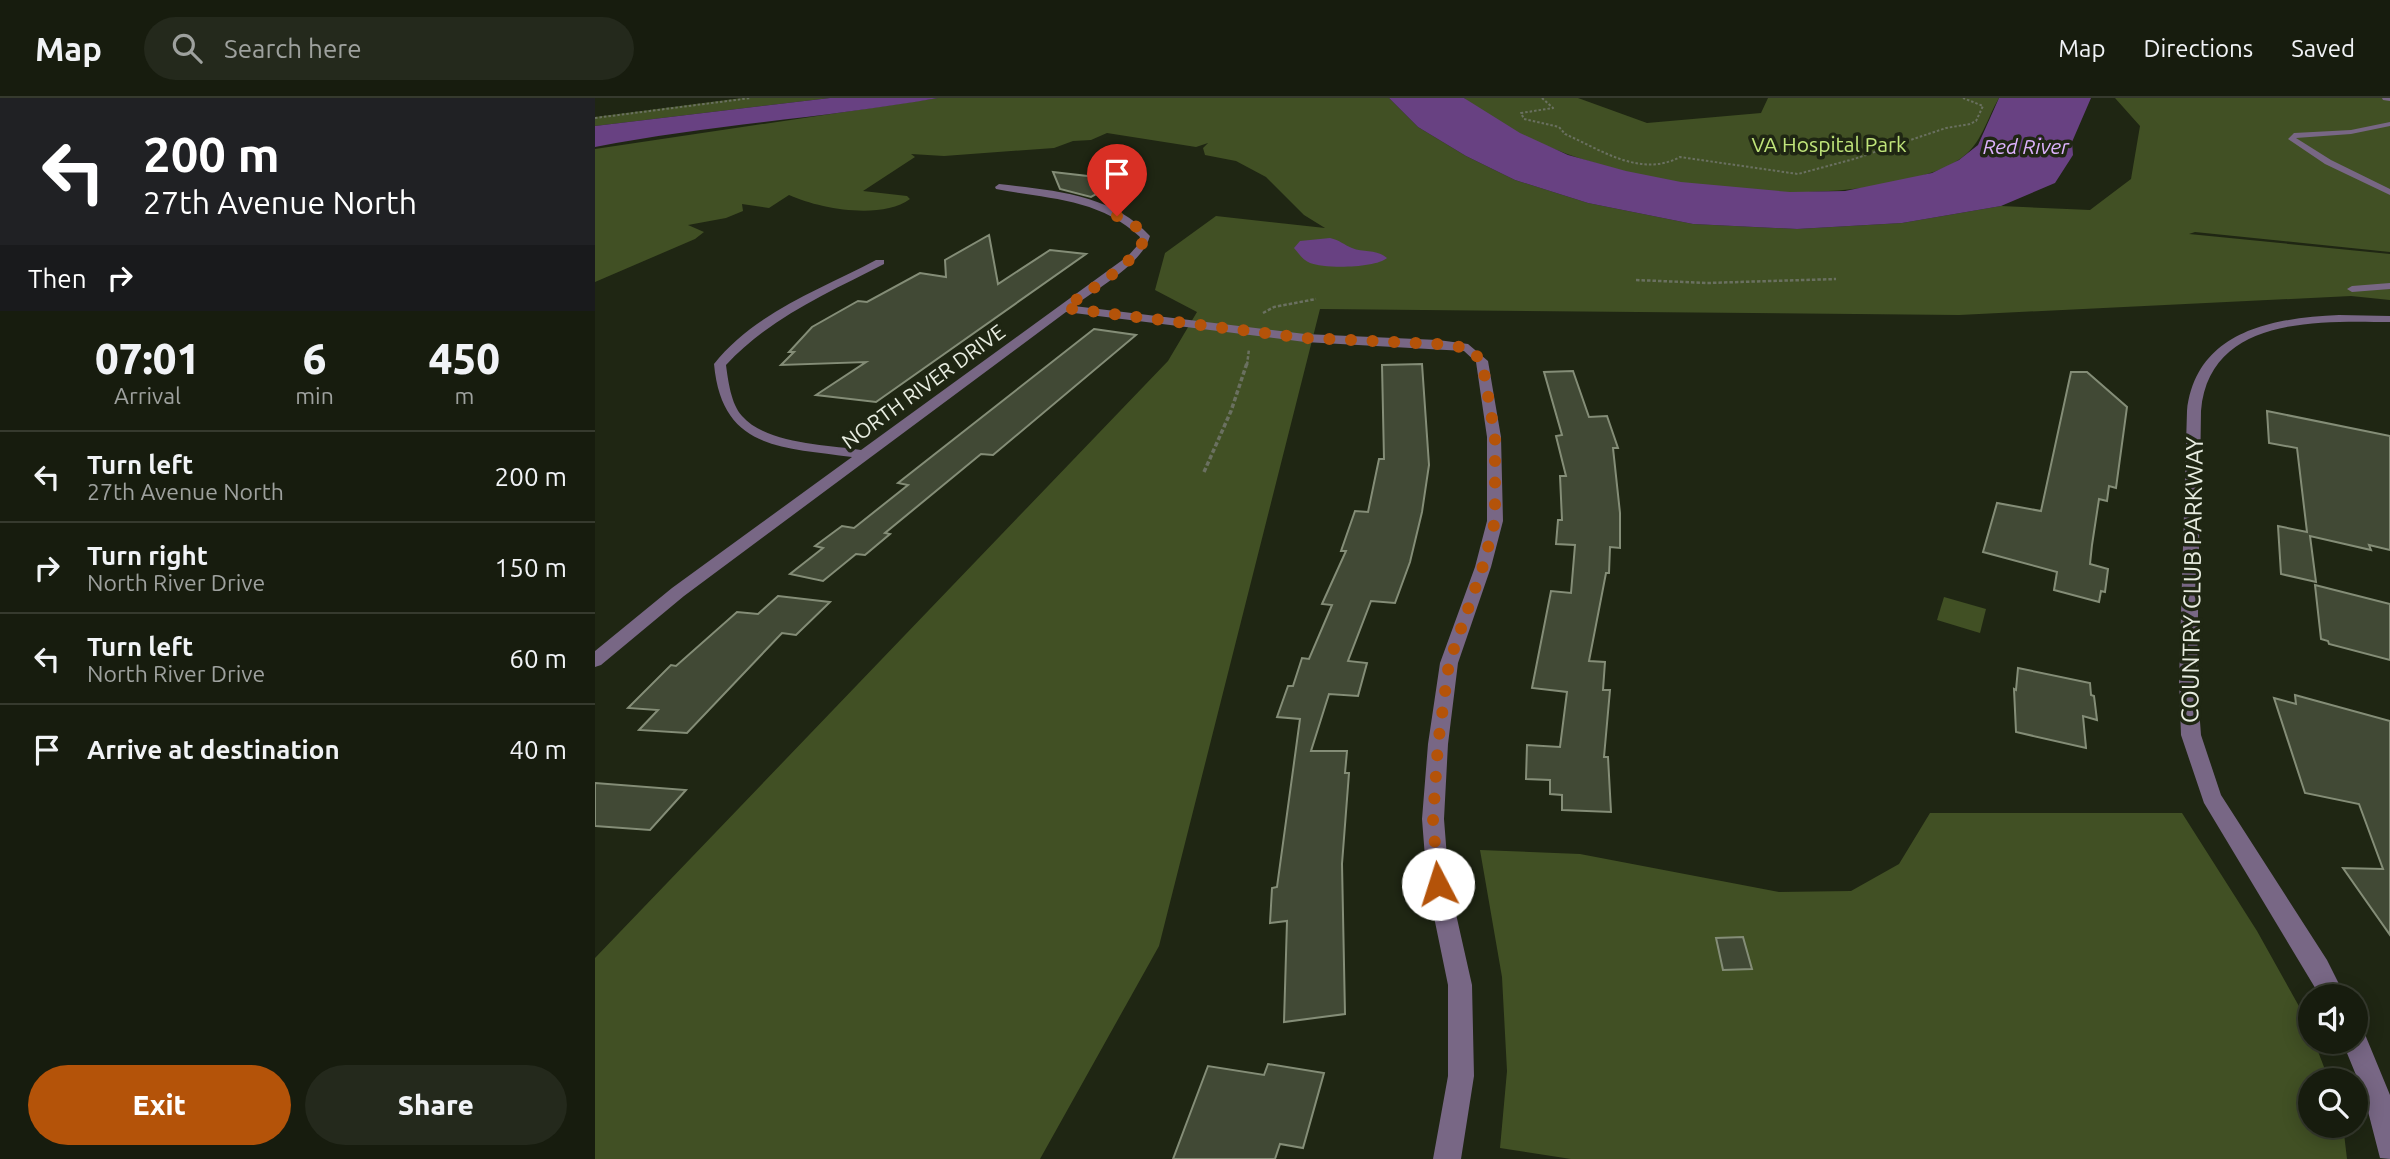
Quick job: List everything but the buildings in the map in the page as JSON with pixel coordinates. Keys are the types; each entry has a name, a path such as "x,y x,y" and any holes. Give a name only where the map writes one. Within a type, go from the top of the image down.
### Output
{"street":[{"path":"2390,124 2351,132 2294,135 2292,139 2299,146 2330,158 2390,192"},
{"path":"2342,139 2351,132"},
{"name":"NORTH RIVER DRIVE","path":"595,661 678,592 1065,308 1132,258 1142,247 1145,236 1137,227 1080,199 999,187"},
{"path":"864,455 794,444 761,434 737,420 722,382 720,364 734,345 761,326 880,262"},
{"path":"2352,289 2390,286"},
{"path":"1065,308 1252,333 1438,344 1468,348 1482,361 1495,437 1495,521 1483,566 1449,663 1438,744 1433,819 1438,884 1460,985 1461,1076 1447,1159"},
{"name":"COUNTRY CLUB PARKWAY","path":"2327,984 2211,797 2190,735 2187,682 2194,411 2199,381 2212,361 2228,347 2256,331 2319,320 2390,319"},
{"path":"2361,1054 2377,1092 2390,1148"}],"path":[{"path":"595,118 751,98"},
{"path":"1542,98 1553,108 1521,113 1524,120 1559,127 1565,134 1628,161 1650,166 1667,166 1680,157 1798,174 1854,159 1946,128 1970,124 1976,121 1983,106 1963,98"},
{"path":"1636,280 1707,283 1836,279"},
{"path":"1204,472 1230,413 1249,359 1249,337 1268,309 1316,299"}],"green space":[{"path":"742,98 830,98 595,126 595,117"},
{"path":"938,98 1389,98 1418,127 1466,156 1515,180 1588,203 1693,224 1797,229 1902,223 2001,206 2090,210 2131,179 2140,126 2115,98 2390,98 2390,252 2195,232 2189,234 2390,254 2390,300 2351,296 1959,315 1320,309 1159,946 1040,1159 595,1159 595,958 1168,361 1197,312 1155,290 1165,253 1216,216 1325,228 1304,215 1266,177 1236,161 1205,155 1203,148 1208,143 1196,147 1107,133 1091,140 1073,141 1054,148 944,156 911,154 915,157 863,191 907,196 910,199 898,205 867,211 850,210 833,208 789,195 769,208 742,204 743,211 726,218 688,225 704,232 695,239 595,282 595,149"},
{"name":"VA Hospital Park","path":"1464,98 1578,98 1647,123 1761,113 1768,98 1999,98 1974,146 1960,159 1947,166 1906,180 1855,189 1798,192 1738,190 1676,182 1615,169 1558,151 1507,127"},
{"path":"1944,597 1986,609 1980,633 1937,620"},
{"path":"1930,813 2182,813 2257,931 2298,1004 2298,1054 2319,1054 2324,1068 2298,1068 2298,1138 2345,1138 2347,1159 1571,1159 1500,1148 1507,1071 1502,977 1480,850 1580,854 1779,892 1851,891 1899,864"}],"water":[{"path":"830,98 938,98 595,147 595,126"},
{"name":"Red River","path":"1389,98 1464,98 1520,133 1568,155 1681,182 1790,192 1845,191 1932,173 1959,160 1978,145 1999,98 2091,98 2072,142 2073,155 2055,183 2001,206 1902,223 1797,229 1693,224 1588,203 1515,180 1466,156 1418,127"},
{"path":"1330,238 1352,248 1379,253 1387,258 1362,266 1317,265 1301,257 1294,248 1300,241"}],"route":[{"path":"1117,216 1137,227 1145,236 1142,247 1132,258 1065,308 1252,333 1438,344 1468,348 1482,361 1495,437 1495,521 1483,566 1449,663 1438,744 1433,819 1438,884"}]}
